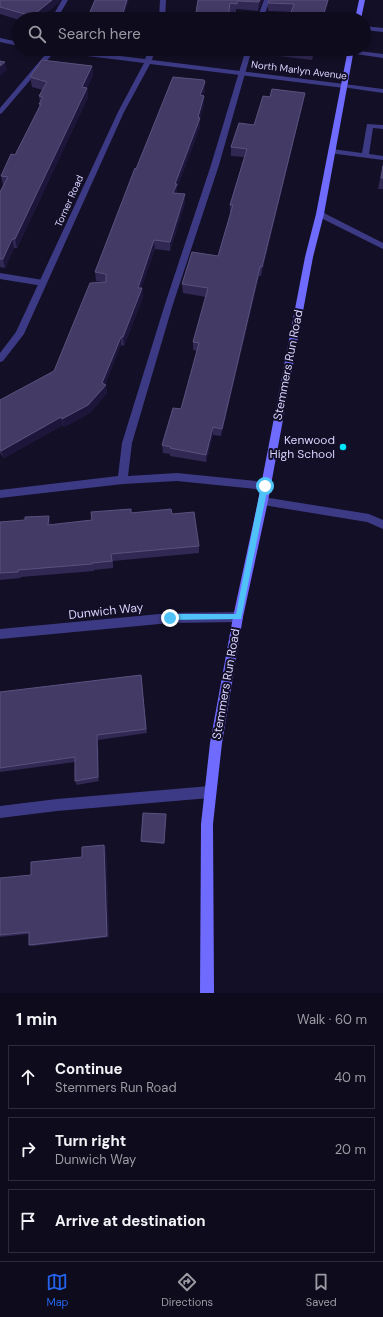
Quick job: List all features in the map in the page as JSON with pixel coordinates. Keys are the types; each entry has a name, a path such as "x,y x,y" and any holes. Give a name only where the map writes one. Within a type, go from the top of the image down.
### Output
{"main road":[{"path":"359,12 362,0"},
{"name":"Stemmers Run Road","path":"207,993 207,824 216,743 238,617 263,501 309,256 320,214 350,56"}],"street":[{"path":"58,12 65,0"},
{"path":"162,12 163,0"},
{"path":"263,12 267,0"},
{"path":"371,29 383,30"},
{"path":"0,40 12,43"},
{"path":"371,54 383,56"},
{"path":"0,112 45,56"},
{"name":"North Marlyn Avenue","path":"103,56 383,91"},
{"name":"Torner Road","path":"0,359 8,351 20,334 121,112 150,56"},
{"path":"123,480 127,443 169,304 215,165 247,56"},
{"path":"365,156 370,126 383,128"},
{"path":"332,151 383,158"},
{"path":"320,214 383,246"},
{"path":"0,276 43,283"},
{"path":"0,494 123,480 177,477 265,486"},
{"path":"263,501 369,518 383,525"},
{"name":"Dunwich Way","path":"0,634 170,618 238,617"},
{"path":"0,812 57,805 210,792"}],"building":[{"path":"0,0 52,0 37,12 18,12 0,7"},
{"path":"95,0 127,0 123,12 90,12"},
{"path":"198,0 260,0 259,2 237,1 237,4 230,3 229,12 196,12"},
{"path":"269,0 328,0 324,12 291,12 294,4 268,3"},
{"path":"42,60 92,66 82,87 87,88 15,239 12,239 3,259 0,259 0,192 8,177 1,176 11,154 15,155 41,104 39,104 43,97 39,96 47,82 30,77"},
{"path":"0,61 5,62 0,66"},
{"path":"173,77 204,80 205,82 200,95 204,96 198,117 200,118 173,193 185,194 170,242 154,240 138,288 142,288 123,337 121,337 102,383 106,385 88,405 62,419 61,417 1,451 0,400 54,371 90,283 106,282 106,274 95,272 135,168 136,169"},
{"path":"272,89 305,93 262,267 260,267 222,429 213,427 206,455 170,448 171,447 162,445 173,408 181,409 199,343 193,342 208,288 182,284 192,252 218,256 233,205 230,205 247,149 231,147 239,123 254,125 263,96 270,97"},
{"path":"383,166 383,178 381,178"},
{"path":"131,509 131,513 171,509 172,514 194,512 199,546 111,554 112,561 0,573 0,522 25,520 25,517 49,516 48,525 92,520 91,512"},
{"path":"141,675 146,729 97,735 98,777 75,781 75,757 0,768 0,692"},
{"path":"143,813 166,814 164,843 141,841"},
{"path":"104,845 107,936 29,945 29,932 0,935 0,878 31,875 31,862 82,857 82,847"}],"place":[{"name":"Kenwood High School","path":"343,447"}],"route":[{"path":"170,618 238,617 265,486"}]}
